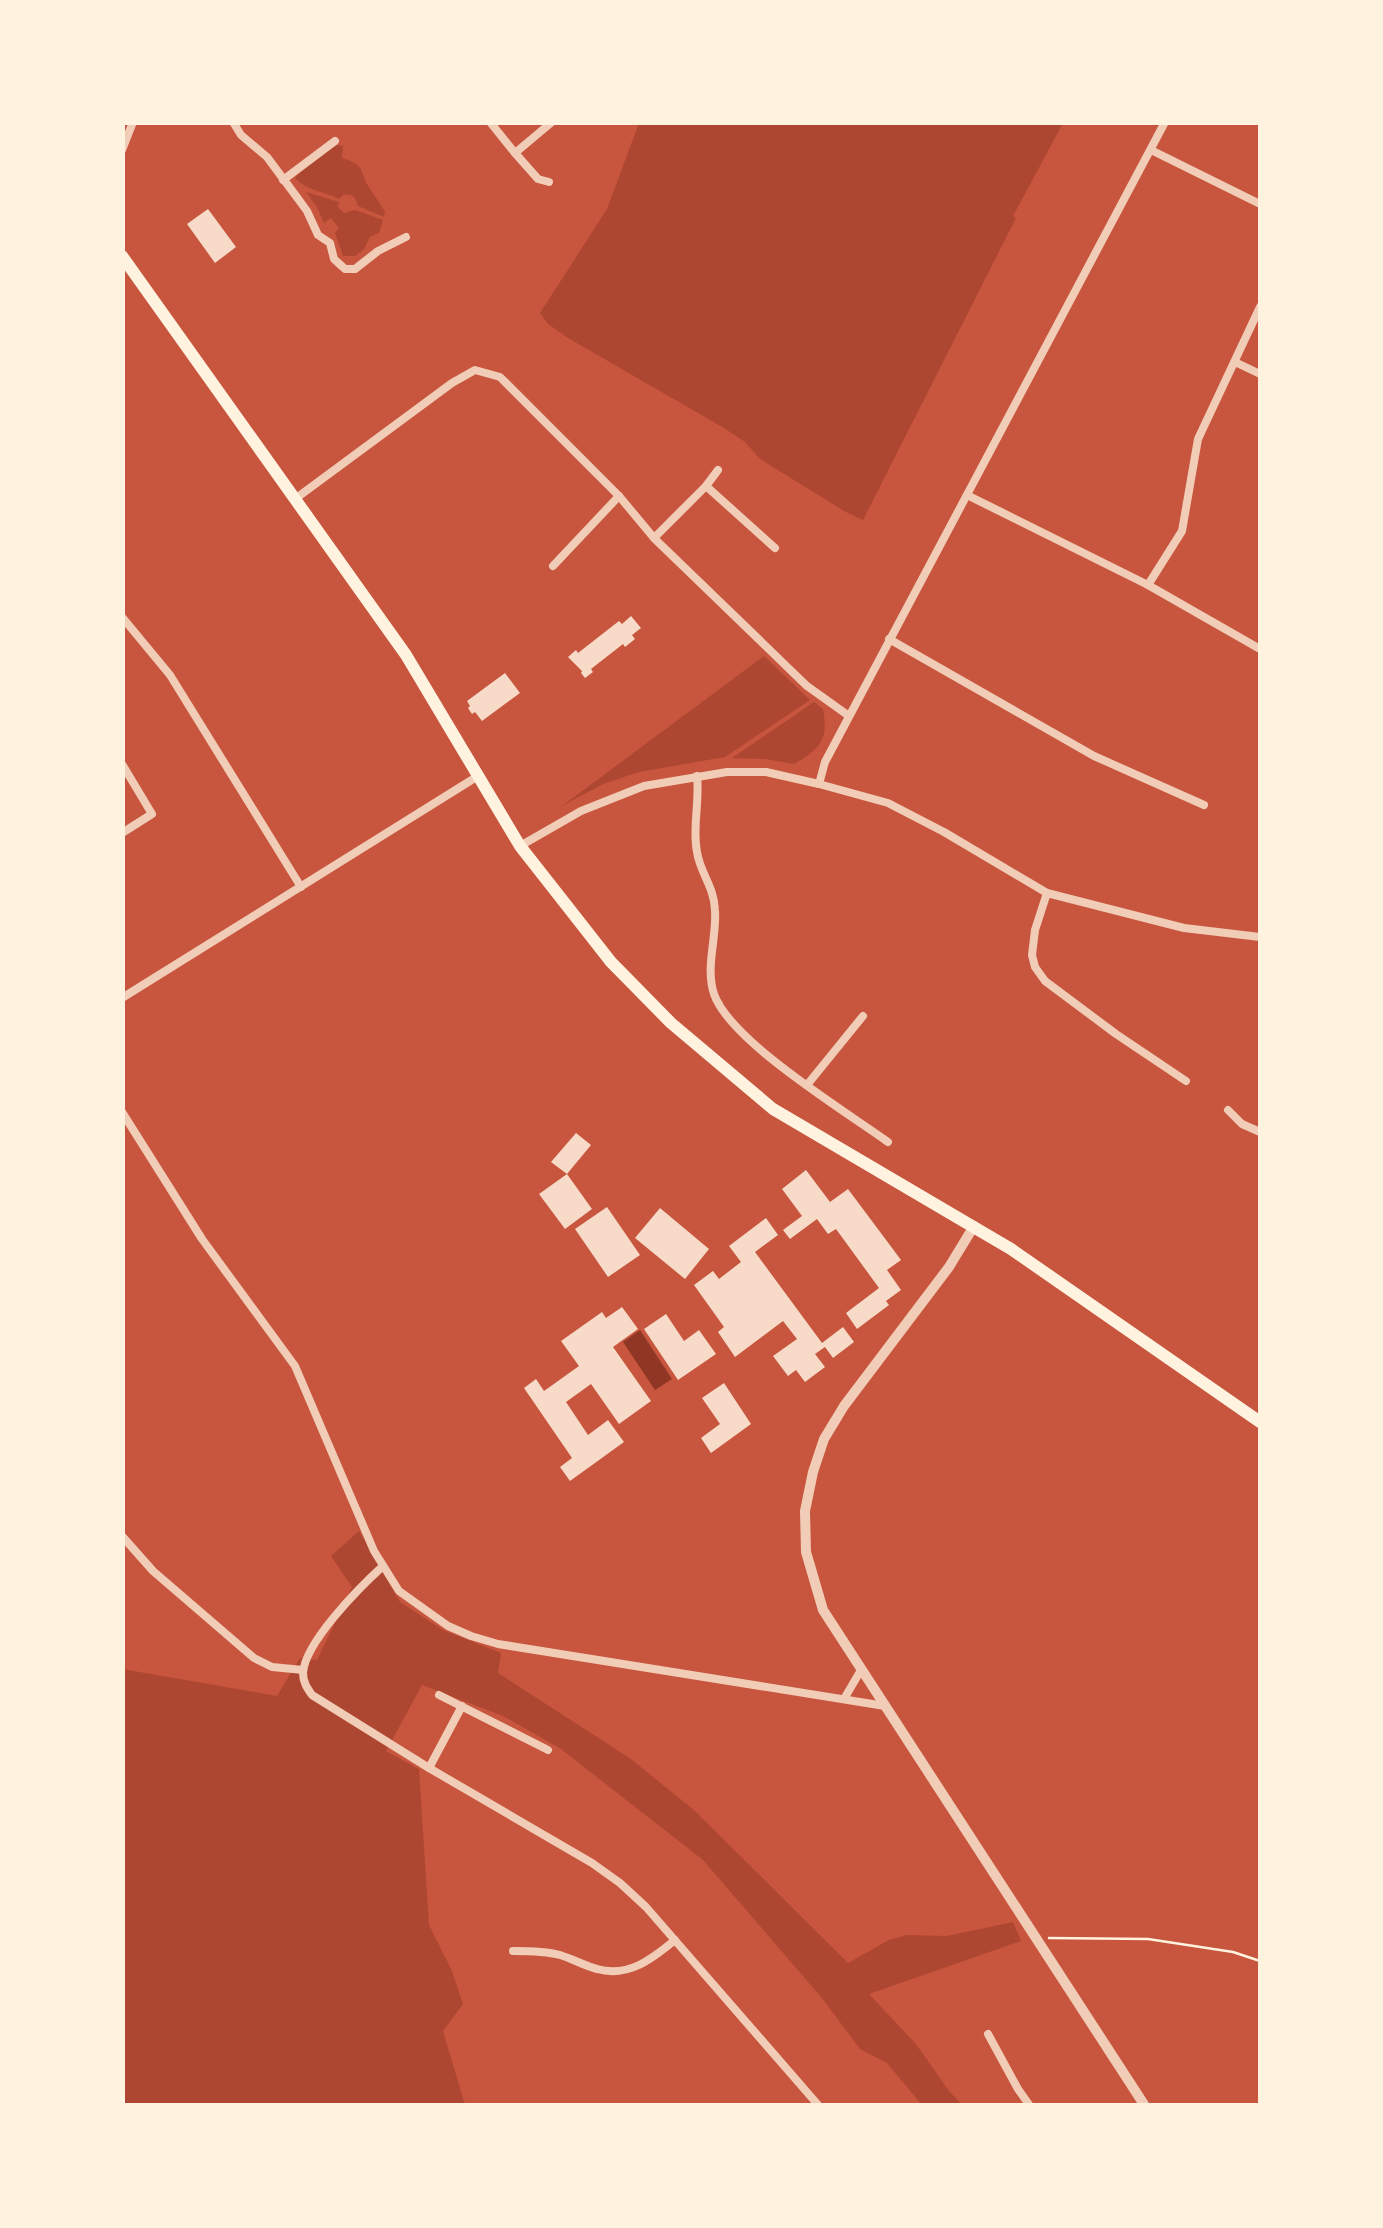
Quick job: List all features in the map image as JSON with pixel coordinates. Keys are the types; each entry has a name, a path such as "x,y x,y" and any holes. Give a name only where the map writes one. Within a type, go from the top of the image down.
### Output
{"main road":[{"path":"122,256 406,656 520,846 610,962 686,1036 773,1109 974,1226 1260,1422"}],"street":[{"path":"122,150 133,122"},
{"path":"233,122 284,180 307,211 318,235 330,243 334,258 345,269 355,269 406,236"},
{"path":"490,122 538,178 549,182"},
{"path":"515,153 552,122"},
{"path":"819,784 825,762 889,639 1165,122"},
{"path":"284,180 335,141"},
{"path":"1150,150 1260,204"},
{"path":"1148,585 1182,530 1198,440 1260,306"},
{"path":"1234,362 1260,374"},
{"path":"294,499 452,383 475,370 500,377 619,496 654,538 807,686 849,716"},
{"path":"654,538 718,470"},
{"path":"706,486 775,548"},
{"path":"966,495 1148,585 1260,649"},
{"path":"554,566 619,496"},
{"path":"122,617 170,675 300,887"},
{"path":"889,639 1094,756 1204,805"},
{"path":"122,764 152,814 122,832"},
{"path":"520,846 605,800 644,786 727,772 766,772 888,803 1047,893 1184,928 1260,937"},
{"path":"122,998 478,776"},
{"path":"697,776 697,855 714,893 716,916 710,976 714,995 735,1026 757,1047 888,1142"},
{"path":"1047,893 1035,930 1034,967 1045,981 1186,1081"},
{"path":"808,1085 864,1016"},
{"path":"1228,1110 1242,1124 1260,1132"},
{"path":"122,1112 202,1238 295,1366 374,1550 399,1591 448,1626 484,1640 610,1664 885,1706"},
{"path":"974,1226 949,1267 824,1438 805,1511 806,1552 823,1610 1146,2106"},
{"path":"122,1536 153,1571 254,1658 272,1668 303,1670"},
{"path":"383,1566 331,1620 312,1650 303,1670 304,1684 312,1695 620,1883 646,1906 819,2106"},
{"path":"844,1699 861,1670"},
{"path":"440,1695 548,1750"},
{"path":"429,1768 462,1706"},
{"path":"513,1950 558,1954 616,1972 636,1968 675,1940"},
{"path":"988,2034 1030,2106"}],"path":[{"path":"1036,1938 1148,1939 1233,1952 1260,1961"}],"shaded area":[{"path":"639,123 1063,123 863,520 760,459 745,442 724,428 568,338 540,313 607,209"},
{"path":"336,145 343,146 342,158 361,169 385,212 384,217 358,206 352,195 339,199 295,178"},
{"path":"306,192 339,202 344,213 355,210 383,220 379,233 370,237 355,256 343,256 335,233 339,228 331,218 324,223"},
{"path":"764,656 810,700 725,757 639,772 603,784 562,806"},
{"path":"814,702 823,709 825,729 816,748 803,759 794,764 732,758"},
{"path":"640,1330 672,1379 655,1390 623,1342"},
{"path":"359,1531 400,1602 443,1630 501,1653 498,1673 631,1759 695,1811 848,1963 889,1940 907,1935 947,1936 1013,1922 1021,1941 869,1994 916,2044 962,2105 922,2105 887,2063 860,2049 821,1997 703,1860 561,1749 503,1716 422,1685 386,1751 419,1769 429,1925 463,2004 443,2031 465,2105 123,2105 122,1669 277,1696 300,1658 317,1660 352,1587 331,1556"}],"building":[{"path":"208,209 236,247 215,263 187,224"},
{"path":"631,616 641,628 632,635 635,639 625,647 623,644 585,678 568,657"},
{"path":"505,673 520,693 482,721 475,712 472,714 467,701"},
{"path":"576,1133 591,1145 567,1174 551,1162"},
{"path":"806,1170 830,1202 848,1189 901,1260 887,1270 901,1290 886,1301 889,1305 857,1329 846,1313 879,1288 836,1229 828,1234 817,1219 790,1239 783,1230 802,1216 782,1189"},
{"path":"567,1174 592,1209 565,1229 539,1194"},
{"path":"607,1207 640,1255 608,1277 575,1229"},
{"path":"660,1208 709,1249 685,1279 635,1238"},
{"path":"766,1218 778,1235 755,1252 822,1343 843,1327 854,1342 833,1358 825,1347 815,1354 825,1367 805,1382 796,1370 788,1376 773,1356 797,1339 783,1321 735,1357 718,1332 724,1327 694,1285 713,1271 719,1279 741,1262 729,1246"},
{"path":"622,1307 638,1329 613,1347 651,1401 619,1424 591,1384 566,1402 588,1435 608,1420 624,1442 570,1481 560,1467 572,1458 524,1388 536,1379 544,1391 579,1366 561,1341 602,1312 606,1318"},
{"path":"666,1314 684,1341 699,1330 716,1354 678,1380 644,1329"},
{"path":"724,1383 751,1424 711,1453 701,1438 720,1424 702,1398"}]}
